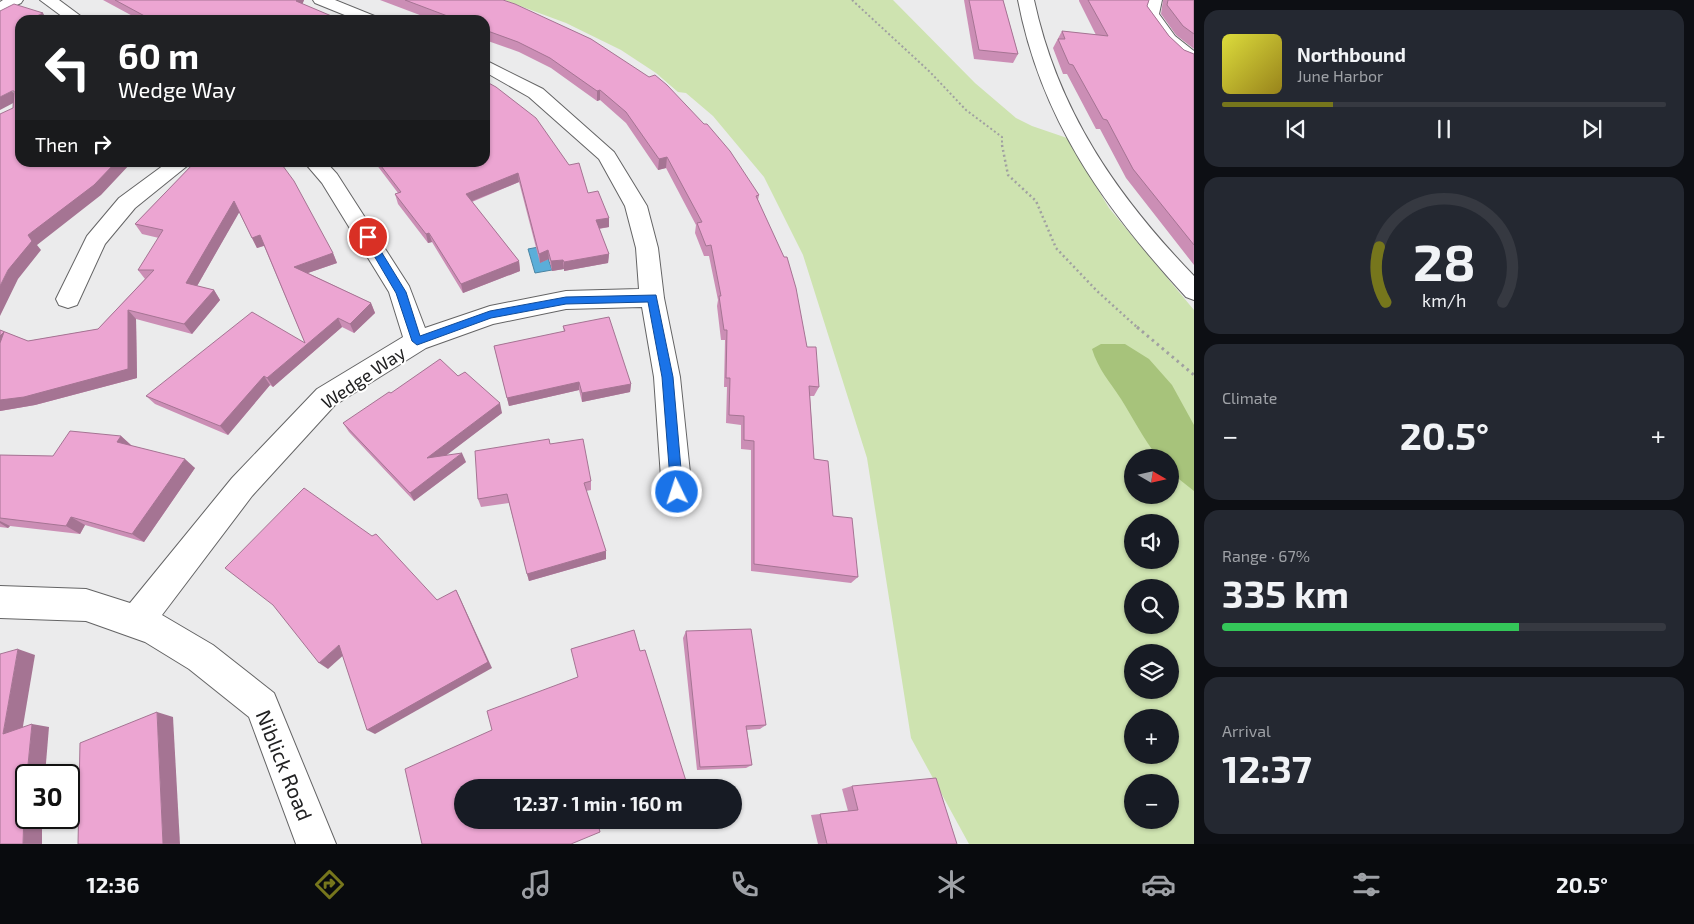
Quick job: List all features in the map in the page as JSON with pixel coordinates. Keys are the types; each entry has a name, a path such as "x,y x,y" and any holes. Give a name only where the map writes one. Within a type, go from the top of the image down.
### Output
{"street":[{"path":"0,8 16,0"},
{"path":"48,0 70,15"},
{"path":"321,0 358,15"},
{"path":"1026,0 1036,42 1066,116 1099,173 1172,268 1194,292"},
{"path":"1154,0 1151,14 1169,40 1194,60"},
{"path":"490,68 536,93 607,156 636,206 647,248 652,298 667,377 677,492"},
{"path":"68,299 94,241 127,204 175,167"},
{"path":"318,167 330,180 401,292 417,341"},
{"name":"Wedge Way","path":"136,622 242,487 326,398 417,341 490,315 566,300 652,298"},
{"name":"Niblick Road","path":"0,602 86,605 154,628 201,657 262,704 316,844"}],"path":[{"path":"852,0 966,110 1002,137 1003,156 1008,175 1036,201 1056,248 1097,291 1170,357 1194,375"}],"green space":[{"path":"504,0 893,0 975,83 1016,118 1032,126 1067,138 1109,208 1194,310 1194,844 969,844 911,738 867,458 803,255 764,177 713,116 686,93 678,92 656,73 621,50 566,23"},
{"path":"1101,344 1125,344 1149,359 1172,385 1194,425 1194,491 1179,479 1179,449 1152,449 1105,375 1092,349"}],"water":[{"path":"544,246 552,270 535,273 528,249"}],"building":[{"path":"115,0 297,0 329,15 143,15"},
{"path":"405,0 503,0 591,39 649,77 655,75 704,124 707,124 730,151 759,195 756,196 784,257 787,257 796,288 807,347 816,347 819,387 809,386 814,459 828,461 833,516 852,518 858,577 754,564 754,441 744,440 744,416 729,415 730,378 726,378 727,330 724,330 719,296 721,296 711,245 706,246 697,223 702,222 667,157 659,159 626,112 600,90 597,91 550,58 518,42 490,32 490,15 445,15"},
{"path":"969,0 1003,0 1018,54 979,50"},
{"path":"1088,0 1149,0 1147,6 1169,36 1184,50 1194,54 1194,245 1133,169 1107,120 1103,119 1073,65 1069,64 1058,39 1065,39 1062,31 1108,36"},
{"path":"1168,0 1194,0 1194,34 1183,26 1167,5"},
{"path":"14,4 43,13 39,15 15,15 15,167 111,167 94,185 28,235 32,241 8,270 0,286 0,114 13,108 14,91 0,97 0,11"},
{"path":"490,84 536,118 569,165 579,163 588,193 598,191 609,218 596,220 609,254 564,262 563,260 551,261 548,250 539,254 518,173 466,194 519,261 461,284 429,233 426,234 395,194 401,192 382,167 490,167"},
{"path":"190,167 284,167 294,181 333,253 294,267 371,303 350,324 338,318 267,378 264,376 220,426 146,396 252,312 305,343 260,235 252,238 234,201 186,283 214,290 184,324 128,310 128,369 24,397 0,400 0,343 4,332 0,336 0,330 28,341 98,329 154,270 138,270 163,230 135,224"},
{"path":"609,317 631,384 582,393 579,382 507,398 494,346 565,331 563,326"},
{"path":"440,359 458,376 465,372 500,403 427,458 462,453 410,493 343,423"},
{"path":"70,431 121,436 117,442 185,459 132,534 71,517 66,526 0,518 0,455 53,456"},
{"path":"549,439 550,444 583,439 591,481 584,483 606,551 527,574 507,494 478,499 475,451"},
{"path":"304,488 372,536 376,534 437,600 456,590 488,662 367,730 339,645 319,663 273,605 225,568"},
{"path":"751,629 766,725 746,726 752,765 700,767 686,631"},
{"path":"634,630 640,651 645,650 685,779 454,779 454,829 599,829 600,832 571,844 422,844 405,769 492,730 487,711 578,677 571,649"},
{"path":"18,649 3,734 32,724 28,764 15,764 15,829 24,829 23,844 0,844 0,654"},
{"path":"157,712 163,844 78,844 78,829 80,829 80,743"},
{"path":"936,778 957,844 827,844 820,814 858,810 852,786"}],"route":[{"path":"368,237 401,292 417,341 490,315 566,300 652,298 667,377 677,492"}]}
